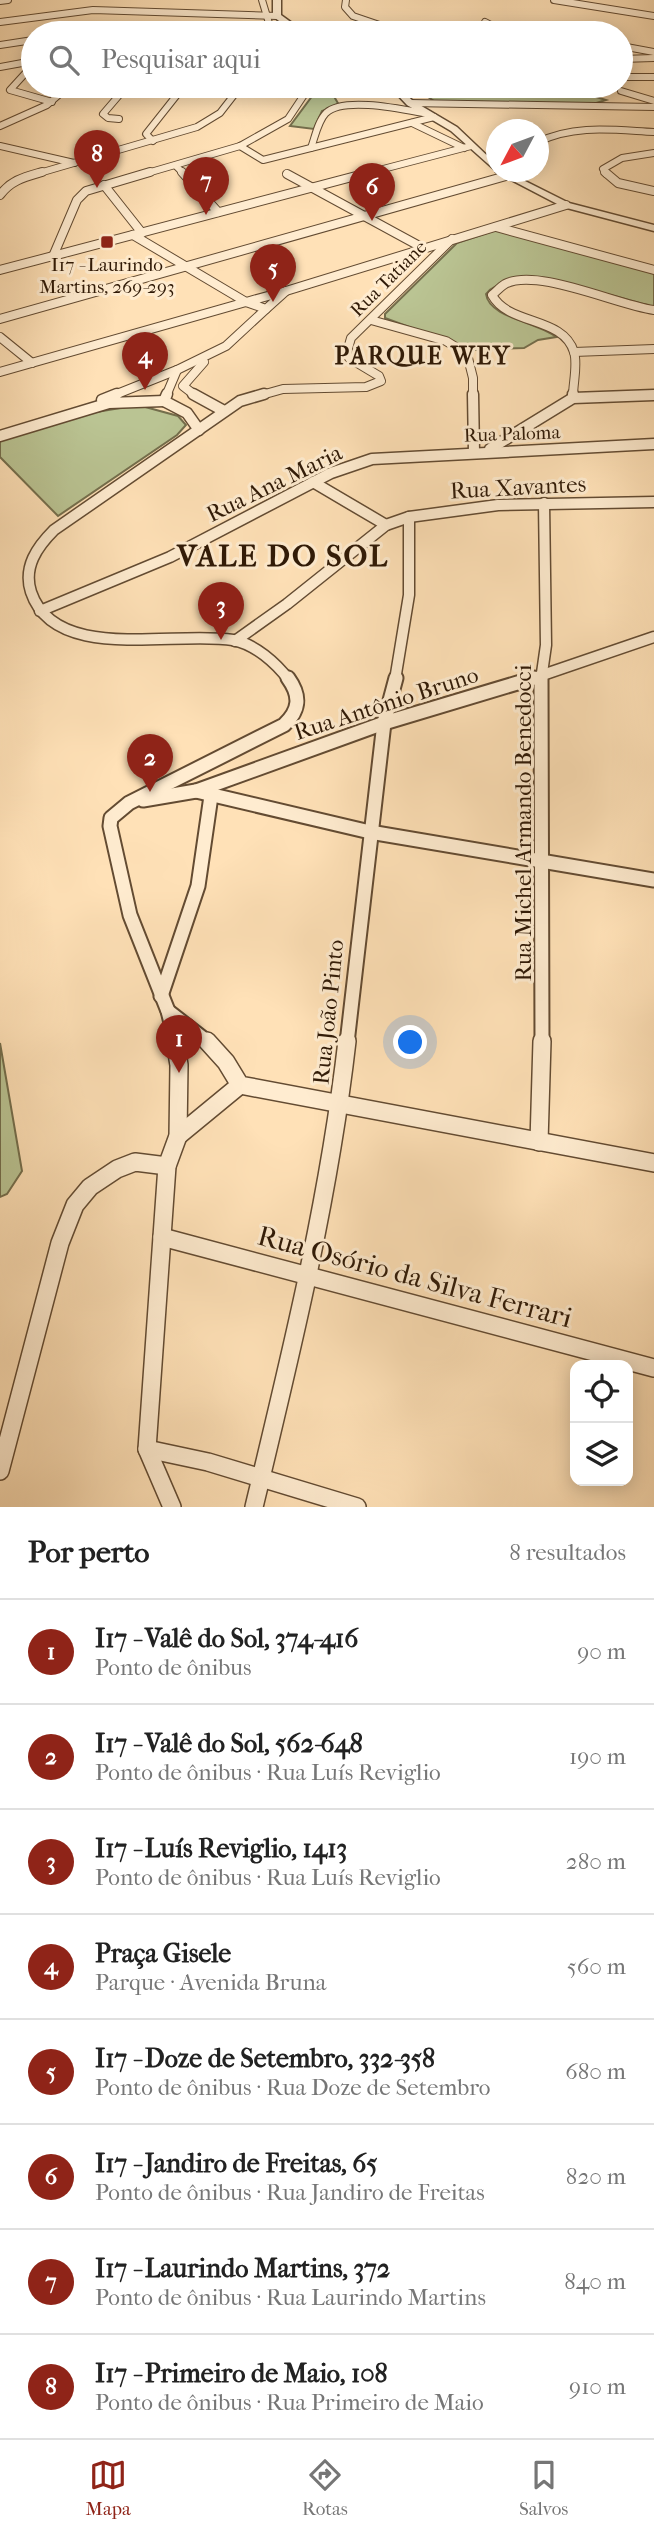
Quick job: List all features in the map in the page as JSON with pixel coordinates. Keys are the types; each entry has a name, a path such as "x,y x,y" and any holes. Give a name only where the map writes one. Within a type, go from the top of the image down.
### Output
{"street":[{"path":"0,1 8,0"},
{"path":"93,21 94,0"},
{"path":"262,0 269,21"},
{"path":"277,0 277,16"},
{"path":"346,0 345,7 353,16 368,21"},
{"path":"554,0 654,16"},
{"path":"0,22 93,10 267,15 277,16 284,21"},
{"path":"0,45 21,42"},
{"path":"633,48 654,52"},
{"path":"633,59 654,58"},
{"path":"0,67 21,63"},
{"path":"633,77 654,77"},
{"path":"21,78 10,90 21,93"},
{"path":"633,95 654,101"},
{"path":"38,98 52,102"},
{"path":"0,126 56,98"},
{"path":"117,98 103,114 108,118 119,119"},
{"path":"153,141 146,134 174,98"},
{"path":"0,195 7,185 16,180 153,141 210,120 224,109 232,98"},
{"path":"54,254 80,195 104,185 177,167 240,146 288,119 302,98"},
{"path":"407,100 654,107"},
{"path":"407,100 454,130 467,147"},
{"path":"311,148 324,116 330,110 365,106 431,115"},
{"path":"240,146 263,160 412,123 431,115"},
{"path":"412,123 467,147 486,161"},
{"path":"549,137 574,131 654,132"},
{"path":"0,146 74,163"},
{"path":"0,270 467,147"},
{"path":"0,157 21,151"},
{"path":"654,153 622,158 603,169 608,178 654,191"},
{"path":"177,167 218,212"},
{"path":"287,174 424,248"},
{"path":"0,319 364,217 486,179"},
{"path":"523,182 566,205 654,228"},
{"path":"104,185 137,234 185,268 243,301 266,309"},
{"path":"0,372 286,291 566,205"},
{"path":"495,227 654,270"},
{"name":"Rua Tatiane","path":"40,611 29,594 28,573 32,556 40,544 79,512 224,411 254,396 284,389 351,388 381,381 379,376 356,364 346,352 351,338 452,239"},
{"path":"408,253 422,254 430,262"},
{"path":"573,398 574,352 557,332 496,305 492,295 494,291 517,282 549,282 631,308 654,310"},
{"path":"0,436 86,408 127,388 207,359 238,338 286,291"},
{"path":"371,320 446,341 467,354 473,378 474,452"},
{"path":"0,337 32,363"},
{"path":"574,352 654,349"},
{"path":"207,359 183,386 187,391 224,411"},
{"path":"164,401 177,370"},
{"path":"488,451 573,398 654,395"},
{"path":"86,408 128,401 164,401 187,413 199,430"},
{"name":"Rua Paloma","path":"372,459 654,444"},
{"name":"Rua Ana Maria","path":"40,611 170,557 342,467 372,459"},
{"path":"235,640 287,604 387,525 313,482"},
{"name":"Rua Xavantes","path":"387,525 409,517 452,509 544,503 654,502"},
{"name":"Rua Michel Armando Benedocci","path":"539,1142 544,996 541,676 546,645 544,503"},
{"name":"Rua João Pinto","path":"254,1507 310,1275 340,1105 384,723 400,670 405,628 412,557 409,517"},
{"path":"40,611 58,626 76,633 125,641 235,640 283,670 295,689 299,704 296,714 284,725 129,803 111,818 110,826 130,915 164,1003 179,1065 178,1136 167,1166 146,1449 172,1507"},
{"name":"Rua Antônio Bruno","path":"129,803 196,791 384,723 541,676 654,637"},
{"path":"196,791 370,832 654,880"},
{"path":"164,1003 198,886 211,796"},
{"path":"164,1003 227,1060 240,1085"},
{"path":"240,1085 654,1163"},
{"path":"178,1136 240,1085"},
{"path":"0,1471 60,1243 75,1205 90,1188 117,1169 135,1163 167,1166"},
{"name":"Rua Osório da Silva Ferrari","path":"162,1237 654,1368"},
{"path":"146,1449 208,1462 357,1507"}],"green space":[{"path":"311,98 335,98 339,105 322,111 314,129 290,126"},
{"path":"430,98 606,100 593,104 434,101"},
{"path":"496,230 654,272 654,307 567,285 518,281 499,285 486,294 496,309 556,337 538,340 524,348 471,350 385,318 385,314 457,243"},
{"path":"138,405 178,416 186,425 177,435 58,516 0,457 0,439 67,417"},
{"path":"0,1043 22,1171 7,1194 0,1197"}],"place":[{"name":"I17 - Primeiro de Maio, 108","path":"97,188"},
{"name":"I17 - Laurindo Martins, 372","path":"206,215"},
{"name":"I17 - Jandiro de Freitas, 65","path":"372,221"},
{"name":"I17 - Laurindo Martins, 269-293","path":"107,242"},
{"name":"I17 - Doze de Setembro, 332-358","path":"273,302"},
{"name":"Praça Gisele","path":"145,390"},
{"name":"I17 - Luís Reviglio, 1413","path":"221,640"},
{"name":"I17 - Valê do Sol, 562-648","path":"150,792"},
{"name":"I17 - Valê do Sol, 374-416","path":"179,1073"}],"district":[{"name":"PARQUE WEY","path":"423,356"},
{"name":"VALE DO SOL","path":"283,556"}]}
